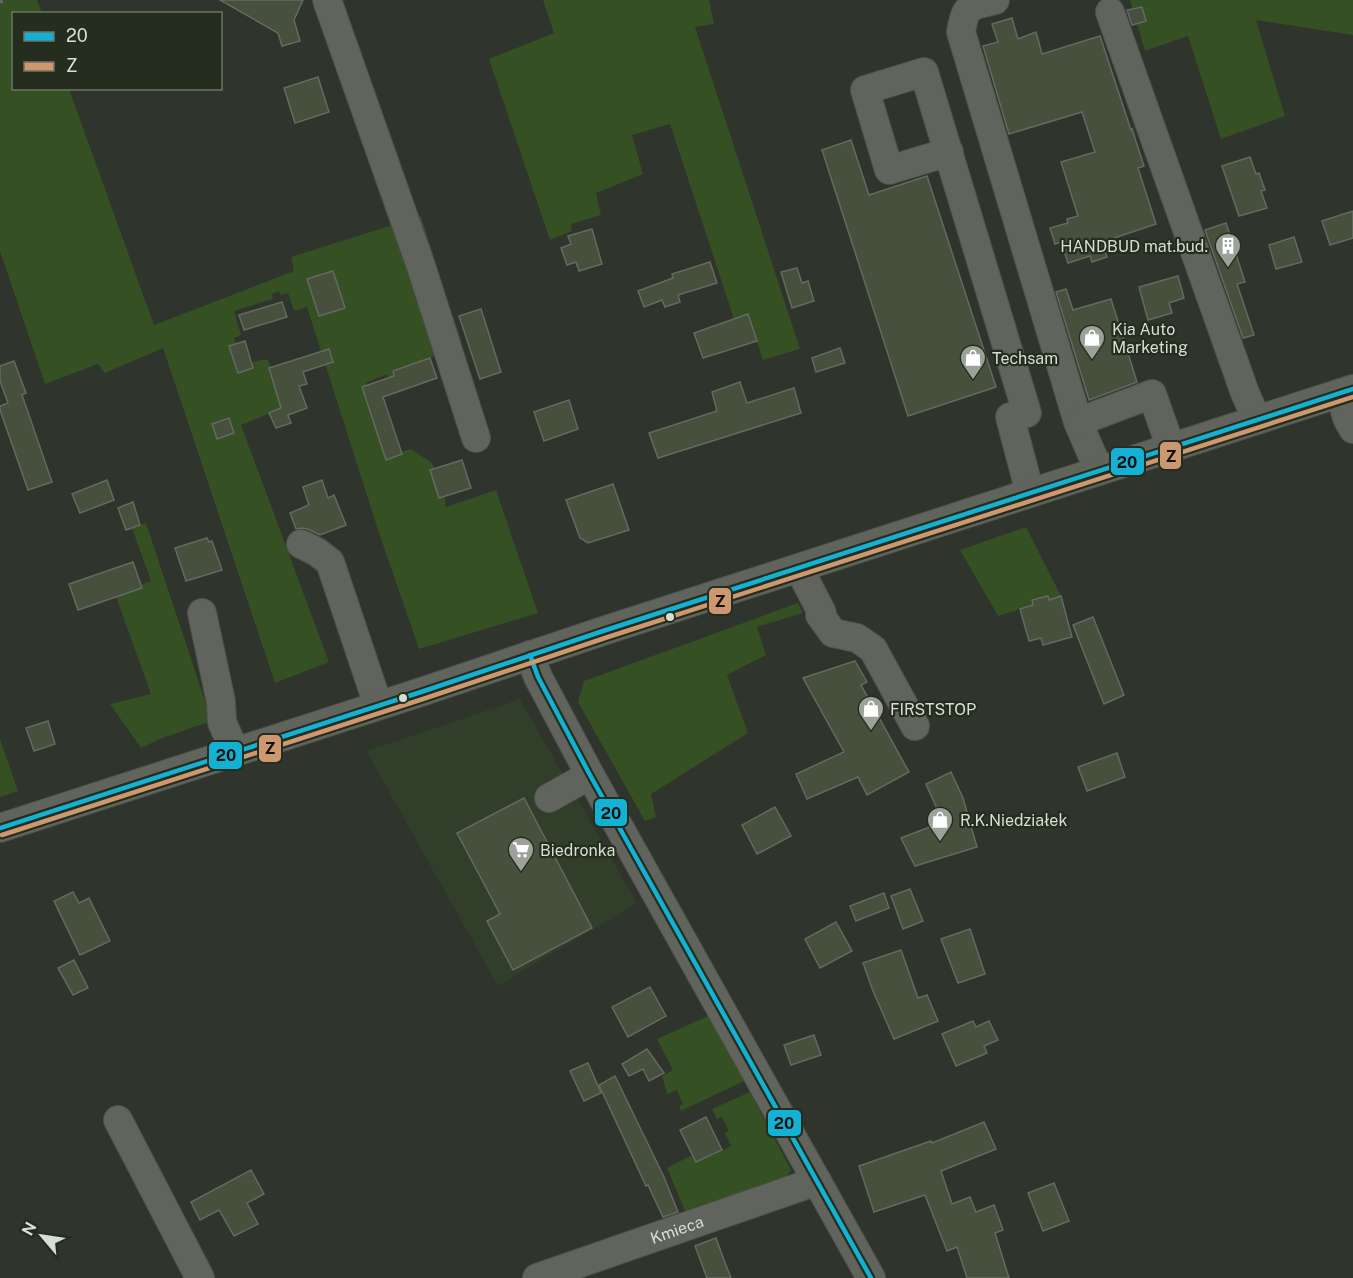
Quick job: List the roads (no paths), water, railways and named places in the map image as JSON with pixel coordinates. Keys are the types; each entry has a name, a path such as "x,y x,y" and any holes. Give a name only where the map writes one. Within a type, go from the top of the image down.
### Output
{"street":[{"path":"327,0 421,267 476,438"},
{"path":"995,0 972,6 964,14 961,32 1078,422 1099,471"},
{"path":"1110,12 1245,393 1257,420"},
{"path":"949,152 1027,413 1010,417 1030,493"},
{"path":"0,828 1347,391 1347,418 1353,429"},
{"path":"1078,422 1152,394 1171,448"},
{"path":"302,544 330,562 378,705"},
{"path":"799,568 822,613 820,615 833,633 857,638 873,649 915,726"},
{"path":"202,613 221,702 222,722 235,752"},
{"path":"530,655 538,677 591,775 871,1278"},
{"path":"549,798 591,775"},
{"path":"118,1120 200,1278"},
{"name":"Kmieca","path":"553,1276 817,1181"}],"place":[{"name":"HANDBUD mat.bud.","path":"1228,269"},
{"name":"Kia Auto Marketing","path":"1092,361"},
{"name":"Techsam","path":"973,381"},
{"name":"FIRSTSTOP","path":"871,732"},
{"name":"R.K.Niedziałek","path":"940,843"},
{"name":"Biedronka","path":"521,873"}]}
